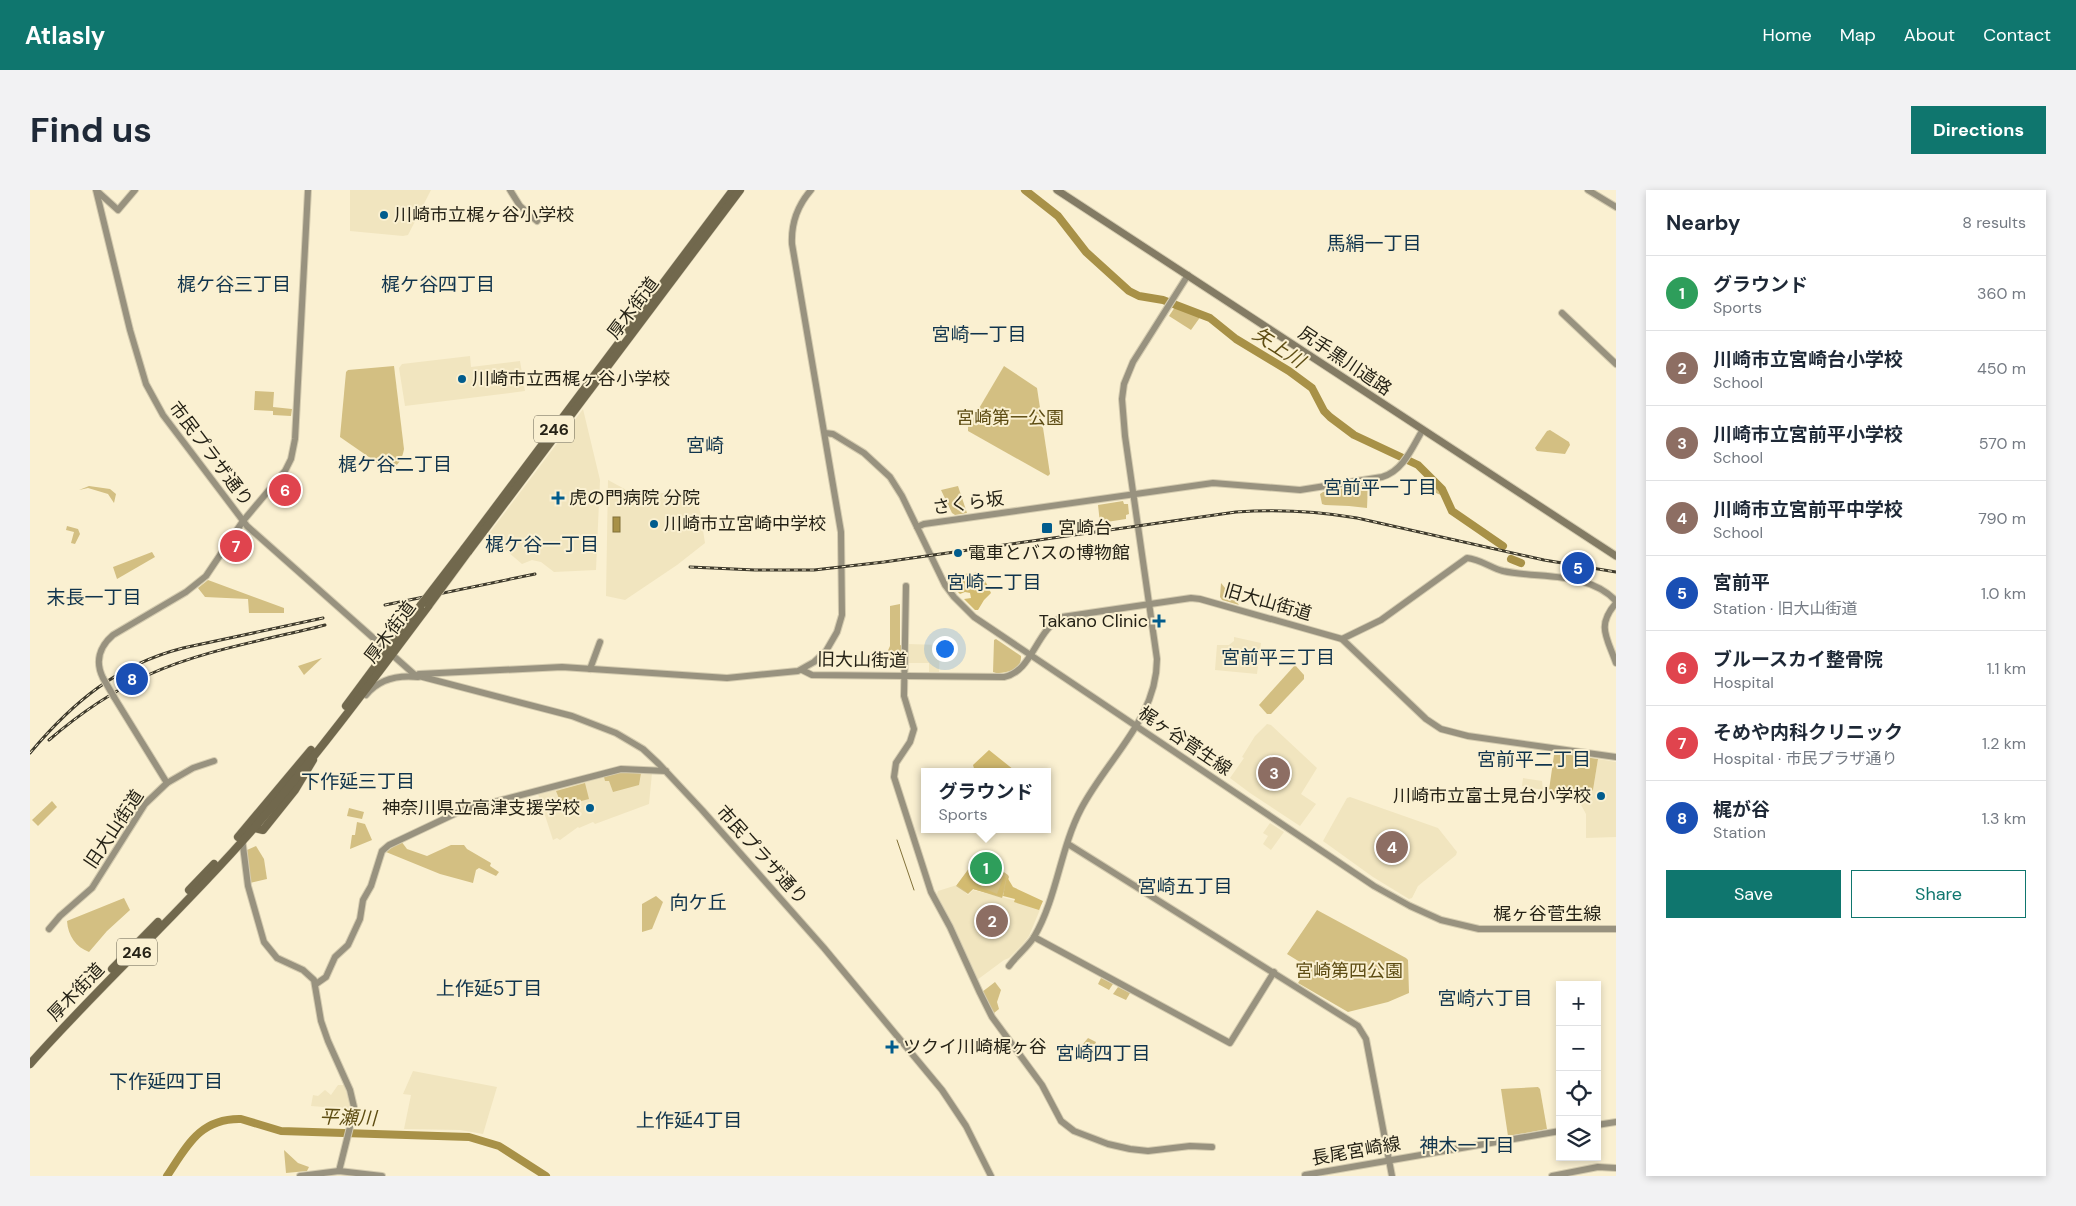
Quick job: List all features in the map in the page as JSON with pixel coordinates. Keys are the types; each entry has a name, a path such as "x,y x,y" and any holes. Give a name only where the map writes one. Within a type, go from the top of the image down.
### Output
{"highway":[{"name":"厚木街道","path":"647,310 733,190"},
{"name":"厚木街道","path":"30,1057 69,1013 242,837 254,828 264,830 295,790 320,747 425,605 634,327 740,190"},
{"path":"634,327 650,317 745,190"},
{"path":"634,327 638,310 686,246"},
{"name":"厚木街道","path":"30,1064 66,1024 202,884 390,653"}],"main road":[{"name":"尻手黒川道路","path":"1057,190 1422,431 1616,556"}],"street":[{"path":"97,191 118,210 135,190"},
{"path":"167,783 103,678 98,660 104,644 113,636 197,584 212,570 243,521 285,471 291,459 294,445 308,190"},
{"path":"510,190 520,206 537,221"},
{"path":"802,670 823,654 835,638 842,611 842,532 792,244 792,233 797,214 811,190"},
{"path":"1588,190 1616,207"},
{"name":"市民プラザ通り","path":"97,191 130,330 146,384 163,415 243,521 261,540 419,677"},
{"path":"1009,966 1034,937 1085,802 1150,701 1157,674 1149,605 1124,436 1121,406 1122,392 1133,362 1188,275"},
{"path":"1562,313 1616,364"},
{"name":"さくら坂","path":"917,527 1213,483 1300,490 1317,489 1388,475 1398,468 1405,459 1422,431"},
{"name":"梶ヶ谷菅生線","path":"825,433 832,434 856,448 879,466 896,486 945,584 954,598 974,617 1374,886 1410,906 1435,917 1479,930 1616,928"},
{"path":"1342,640 1381,620 1467,558 1501,570 1555,577 1601,588 1616,602 1606,617 1604,627 1616,663"},
{"path":"906,586 904,696 914,729 910,742 896,763 895,781 931,892 950,927 992,1017 1042,1085 1061,1121 1067,1127 1108,1144 1142,1151 1190,1146 1212,1147"},
{"name":"旧大山街道","path":"452,672 554,667 727,678 784,674 802,670 810,675 1004,677 1018,671 1048,628 1062,617 1200,599 1342,640 1426,719 1441,729 1468,736 1616,757"},
{"path":"590,669 600,642"},
{"path":"811,664 813,670 819,675"},
{"path":"409,670 424,674 452,672"},
{"path":"444,684 452,672"},
{"name":"市民プラザ通り","path":"352,706 382,682 395,678 419,677 572,716 629,740 666,771 816,938 942,1090 969,1131 991,1176"},
{"name":"旧大山街道","path":"49,929 60,916 90,890 145,804 167,783 193,768 214,761"},
{"path":"316,984 326,977 335,957 348,945 360,918 363,900 371,886 382,852 389,844 463,810 621,769 666,771"},
{"path":"242,837 246,879 264,942 277,958 303,970 309,974 316,984 322,1024 350,1090 354,1107 339,1171"},
{"path":"1068,844 1354,1022 1364,1032 1376,1084 1392,1176"},
{"path":"1034,937 1230,1044 1274,972"},
{"path":"1601,1124 1616,1122"},
{"name":"長尾宮崎線","path":"1305,1175 1556,1132"},
{"path":"1552,1176 1598,1167 1616,1168"},
{"path":"300,1176 339,1171 382,1176"}],"shaded area":[{"name":"川崎市立梶ヶ谷小学校","path":"350,190 431,190 408,235 403,236 350,231"},
{"name":"川崎市立西梶ヶ谷小学校","path":"470,356 471,367 520,361 525,391 405,406 399,368 402,364"},
{"name":"虎の門病院 分院","path":"583,409 600,480 596,570 554,572 541,562 532,560 522,564 488,535"},
{"name":"川崎市立宮崎中学校","path":"608,480 632,493 664,493 699,505 705,543 677,565 625,600 606,596"},
{"path":"613,517 620,517 620,532 613,532"},
{"path":"981,572 991,593 978,610 975,610 964,599 971,598 970,593 960,594 955,589 963,584 961,580 966,577 965,574"},
{"path":"1234,637 1261,643 1257,674 1215,670 1217,645 1229,645 1234,641"},
{"path":"908,644 940,645 939,672 929,672 929,663 907,663"},
{"path":"1267,724 1271,725 1317,768 1301,794 1316,804 1300,826 1230,778 1244,758 1242,757 1255,736"},
{"path":"989,750 1012,768 974,768 973,765"},
{"name":"川崎市立富士見台小学校","path":"1598,759 1616,762 1616,837 1586,838 1586,814 1580,803 1593,790"},
{"name":"神奈川県立高津支援学校","path":"627,771 652,773 649,804 595,824 593,822 578,827 560,840 557,838 553,840 538,794 611,773"},
{"path":"1523,778 1542,781 1543,790 1522,786"},
{"path":"1350,797 1438,828 1457,852 1456,855 1418,886 1412,898 1409,899 1373,877 1323,841 1347,798"},
{"path":"1270,823 1284,832 1271,850 1263,844 1268,836 1263,833"},
{"path":"978,857 984,861 975,875 983,879 981,887 997,894 1004,876 1006,878 1002,897 973,889 968,893 957,885"},
{"path":"1007,877 1013,887 1043,901 1039,910 1014,902 1015,899 1003,896"},
{"path":"957,885 968,895 973,890 1041,907 1029,936 1022,945 1009,958 977,980 937,894 938,891"},
{"path":"413,1071 497,1087 483,1134 460,1130 404,1129 411,1095 403,1094"},
{"path":"338,1085 344,1085 350,1103 349,1109 311,1106 313,1095 318,1096 325,1090 331,1095"}],"green space":[{"path":"1175,307 1201,316 1191,330 1169,316"},
{"path":"394,366 404,449 399,462 389,471 340,437 346,372 348,370"},
{"name":"宮崎第一公園","path":"1004,366 1037,388 1050,474 1048,476 968,431 968,427"},
{"path":"255,391 274,392 273,407 292,409 291,416 273,415 273,411 254,410"},
{"path":"1550,430 1569,442 1570,445 1565,454 1537,451 1535,448 1547,431"},
{"path":"1428,477 1441,490 1443,496 1422,487"},
{"path":"1368,484 1367,508 1322,504 1320,494 1323,492"},
{"path":"89,486 110,489 116,494 114,503 108,494 88,488 79,490"},
{"path":"958,486 967,513 955,515 952,513 941,490"},
{"path":"1123,501 1124,504 1128,504 1129,514 1126,515 1126,519 1100,523 1098,505"},
{"path":"67,526 78,529 80,534 75,544 71,543 74,532 66,530"},
{"path":"152,552 155,557 117,579 113,567"},
{"path":"208,580 284,608 284,613 249,613 248,599 205,597 198,588"},
{"path":"1221,583 1239,605 1222,600 1220,597"},
{"path":"900,604 900,645 903,646 903,657 885,657 890,646 890,606"},
{"path":"996,639 1021,656 1019,665 1013,670 1000,673 993,672 994,640"},
{"path":"322,658 304,675 298,666"},
{"path":"1295,665 1304,675 1304,679 1271,714 1267,714 1259,705"},
{"path":"1557,753 1598,759 1593,790 1580,803 1570,796 1552,793 1549,790 1554,755"},
{"path":"617,773 641,773 639,785 613,792 609,781 605,781 604,777"},
{"path":"585,783 589,799 562,806 556,791"},
{"path":"52,801 57,807 38,826 32,820"},
{"path":"349,808 364,812 362,819 347,816"},
{"path":"357,822 365,824 372,840 350,849 352,835 355,835"},
{"path":"401,841 407,849 427,856 451,845 464,845 467,849 491,863 490,866 499,872 496,876 479,868 476,870 473,883 440,874 386,852"},
{"path":"256,846 264,859 267,879 250,883 247,850"},
{"path":"978,856 982,856 1008,875 1002,898 973,889 968,894 956,886"},
{"path":"656,896 663,902 652,929 642,932 642,904"},
{"path":"124,898 130,910 107,931 89,952 77,944 71,936 67,921"},
{"name":"宮崎第四公園","path":"1317,910 1406,958 1408,960 1409,993 1388,1002 1348,1012 1298,983 1308,967 1287,954"},
{"path":"1101,978 1113,984 1109,990 1098,984"},
{"path":"995,982 1001,990 997,1002 999,1009 994,1013 982,992"},
{"path":"1118,987 1130,993 1126,1000 1113,994"},
{"path":"1088,1038 1096,1042 1089,1057 1084,1060 1078,1050"},
{"path":"1538,1087 1540,1089 1547,1129 1508,1136 1501,1089"},
{"path":"284,1150 298,1163 309,1167 307,1171 286,1173"}],"waterway":[{"name":"矢上川","path":"1025,190 1058,216 1086,252 1129,291 1139,296 1163,300 1210,318 1236,339 1289,371 1312,388 1324,411 1330,417 1354,435 1418,465 1442,489 1452,511 1503,546"},
{"name":"矢上川","path":"1511,559 1521,563"},
{"path":"897,840 914,890"},
{"name":"平瀬川","path":"167,1176 188,1145 205,1129 215,1123 241,1119 281,1131 469,1137 499,1146 546,1176"}],"railway":[{"path":"690,567 814,570 884,562 1236,512 1281,511 1312,512 1357,518 1544,560 1616,572"},
{"path":"385,605 535,574"},
{"path":"30,753 63,717 80,702 117,675 137,664 183,648 323,618"},
{"path":"49,740 96,704 122,688 169,666 235,646 325,625"}],"place":[{"name":"川崎市立梶ヶ谷小学校","path":"384,215"},
{"name":"川崎市立西梶ヶ谷小学校","path":"462,379"},
{"name":"ブルースカイ整骨院","path":"285,490"},
{"name":"虎の門病院 分院","path":"558,498"},
{"name":"川崎市立宮崎中学校","path":"654,524"},
{"name":"宮崎台","path":"1047,528"},
{"name":"そめや内科クリニック","path":"236,546"},
{"name":"電車とバスの博物館","path":"958,553"},
{"name":"宮前平","path":"1578,568"},
{"name":"Takano Clinic","path":"1159,621"},
{"name":"梶が谷","path":"132,679"},
{"name":"川崎市立宮前平小学校","path":"1274,773"},
{"name":"川崎市立富士見台小学校","path":"1601,796"},
{"name":"神奈川県立高津支援学校","path":"590,808"},
{"name":"川崎市立宮前平中学校","path":"1392,847"},
{"name":"グラウンド","path":"986,868"},
{"name":"川崎市立宮崎台小学校","path":"992,921"},
{"name":"ツクイ川崎梶ヶ谷","path":"892,1047"}],"district":[{"name":"馬絹一丁目","path":"1374,243"},
{"name":"梶ケ谷三丁目","path":"234,284"},
{"name":"梶ケ谷四丁目","path":"438,284"},
{"name":"宮崎一丁目","path":"979,334"},
{"name":"宮崎","path":"705,445"},
{"name":"梶ケ谷二丁目","path":"395,464"},
{"name":"宮前平一丁目","path":"1380,487"},
{"name":"梶ケ谷一丁目","path":"542,544"},
{"name":"宮崎二丁目","path":"994,582"},
{"name":"末長一丁目","path":"94,597"},
{"name":"宮前平三丁目","path":"1278,657"},
{"name":"宮前平二丁目","path":"1534,759"},
{"name":"下作延三丁目","path":"358,781"},
{"name":"宮崎五丁目","path":"1185,886"},
{"name":"向ケ丘","path":"698,902"},
{"name":"上作延5丁目","path":"489,988"},
{"name":"宮崎六丁目","path":"1485,998"},
{"name":"宮崎四丁目","path":"1103,1053"},
{"name":"下作延四丁目","path":"166,1081"},
{"name":"上作延4丁目","path":"689,1120"},
{"name":"神木一丁目","path":"1467,1145"}]}
